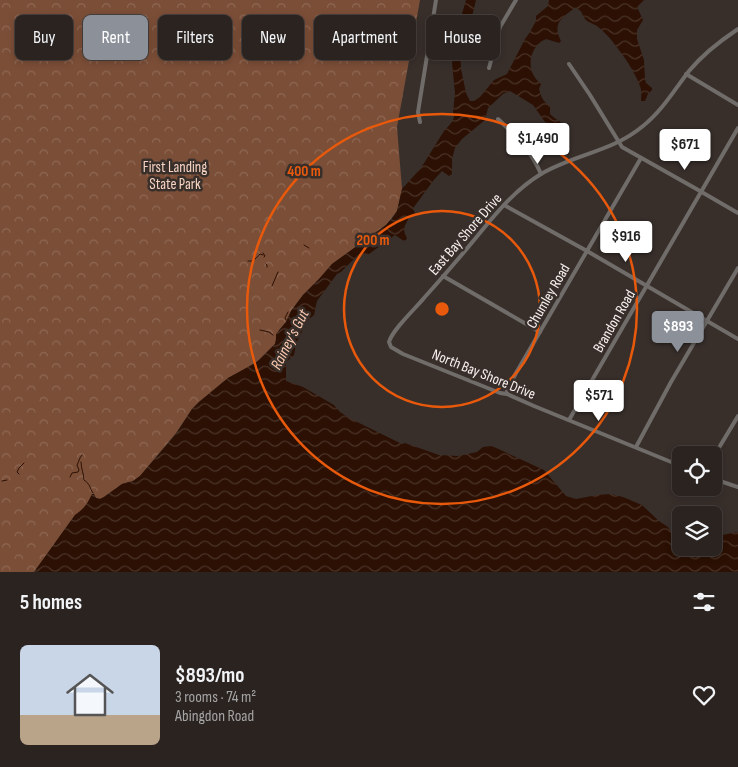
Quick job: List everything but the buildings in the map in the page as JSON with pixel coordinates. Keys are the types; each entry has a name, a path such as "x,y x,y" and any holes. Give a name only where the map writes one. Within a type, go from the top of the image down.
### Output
{"street":[{"path":"420,122 418,112 436,0"},
{"path":"489,68 500,27 516,0"},
{"name":"East Bay Shore Drive","path":"390,346 391,336 504,205 518,192 541,174 629,137 651,120 686,74 710,50 738,29"},
{"path":"569,64 590,95 618,143 625,149 738,213"},
{"path":"686,74 738,105"},
{"path":"498,119 527,150 541,174"},
{"name":"Brandon Road","path":"569,420 738,128"},
{"name":"Chumley Road","path":"507,394 507,390 641,158"},
{"path":"504,205 738,339"},
{"path":"636,447 671,382 738,268"},
{"path":"443,276 540,332"},
{"name":"North Bay Shore Drive","path":"390,346 404,354 672,462"},
{"path":"720,446 738,416"},
{"path":"722,482 738,488"}],"green space":[{"name":"First Landing State Park","path":"0,0 420,0 416,22 416,15 314,15 314,60 409,60 397,127 402,189 397,211 386,225 332,264 291,311 286,322 279,330 275,344 255,364 228,378 199,402 140,476 133,481 122,484 100,499 92,494 89,501 75,515 34,572 0,572"}],"water":[{"path":"466,0 476,0 472,15 462,15"},
{"name":"Rainey's Gut","path":"549,0 644,0 638,6 643,20 637,30 637,39 644,60 646,83 652,88 645,101 641,101 641,90 628,63 603,31 587,21 581,12 575,8 562,18 557,30 561,41 559,43 546,39 540,43 532,54 531,67 532,73 541,84 539,89 542,96 550,106 550,114 569,129 566,132 555,125 545,122 533,105 510,91 503,94 488,108 485,120 462,139 455,148 452,159 452,174 449,176 442,171 414,207 415,213 410,215 405,227 406,240 404,241 395,235 369,254 358,255 337,274 317,301 314,315 307,321 296,344 294,355 286,362 286,381 303,387 334,405 340,412 351,419 402,444 405,443 439,455 458,456 477,452 483,447 492,446 544,470 566,496 576,499 611,494 642,505 668,527 672,534 672,556 722,556 722,535 738,532 738,572 34,572 75,515 85,506 92,494 100,499 122,484 133,481 140,476 176,434 192,409 199,402 228,378 259,360 275,344 276,334 286,322 291,311 332,264 386,225 394,216 402,189 421,168 454,117 455,93 453,60 461,60 466,93 470,101 474,101 480,97 494,80 507,74 536,21 536,16 548,6"}],"waterway":[{"path":"304,245 309,248"},
{"path":"263,253 264,257"},
{"path":"248,261 253,260 260,254 263,255"},
{"path":"272,286 278,272"},
{"name":"Rainey's Gut","path":"286,320 288,312"},
{"name":"Rainey's Gut","path":"260,330 273,335"},
{"path":"70,477 72,473 78,472 77,465 82,455"},
{"path":"81,462 84,480 93,493"},
{"path":"19,474 17,472 24,463"},
{"path":"2,481 7,480"}]}
